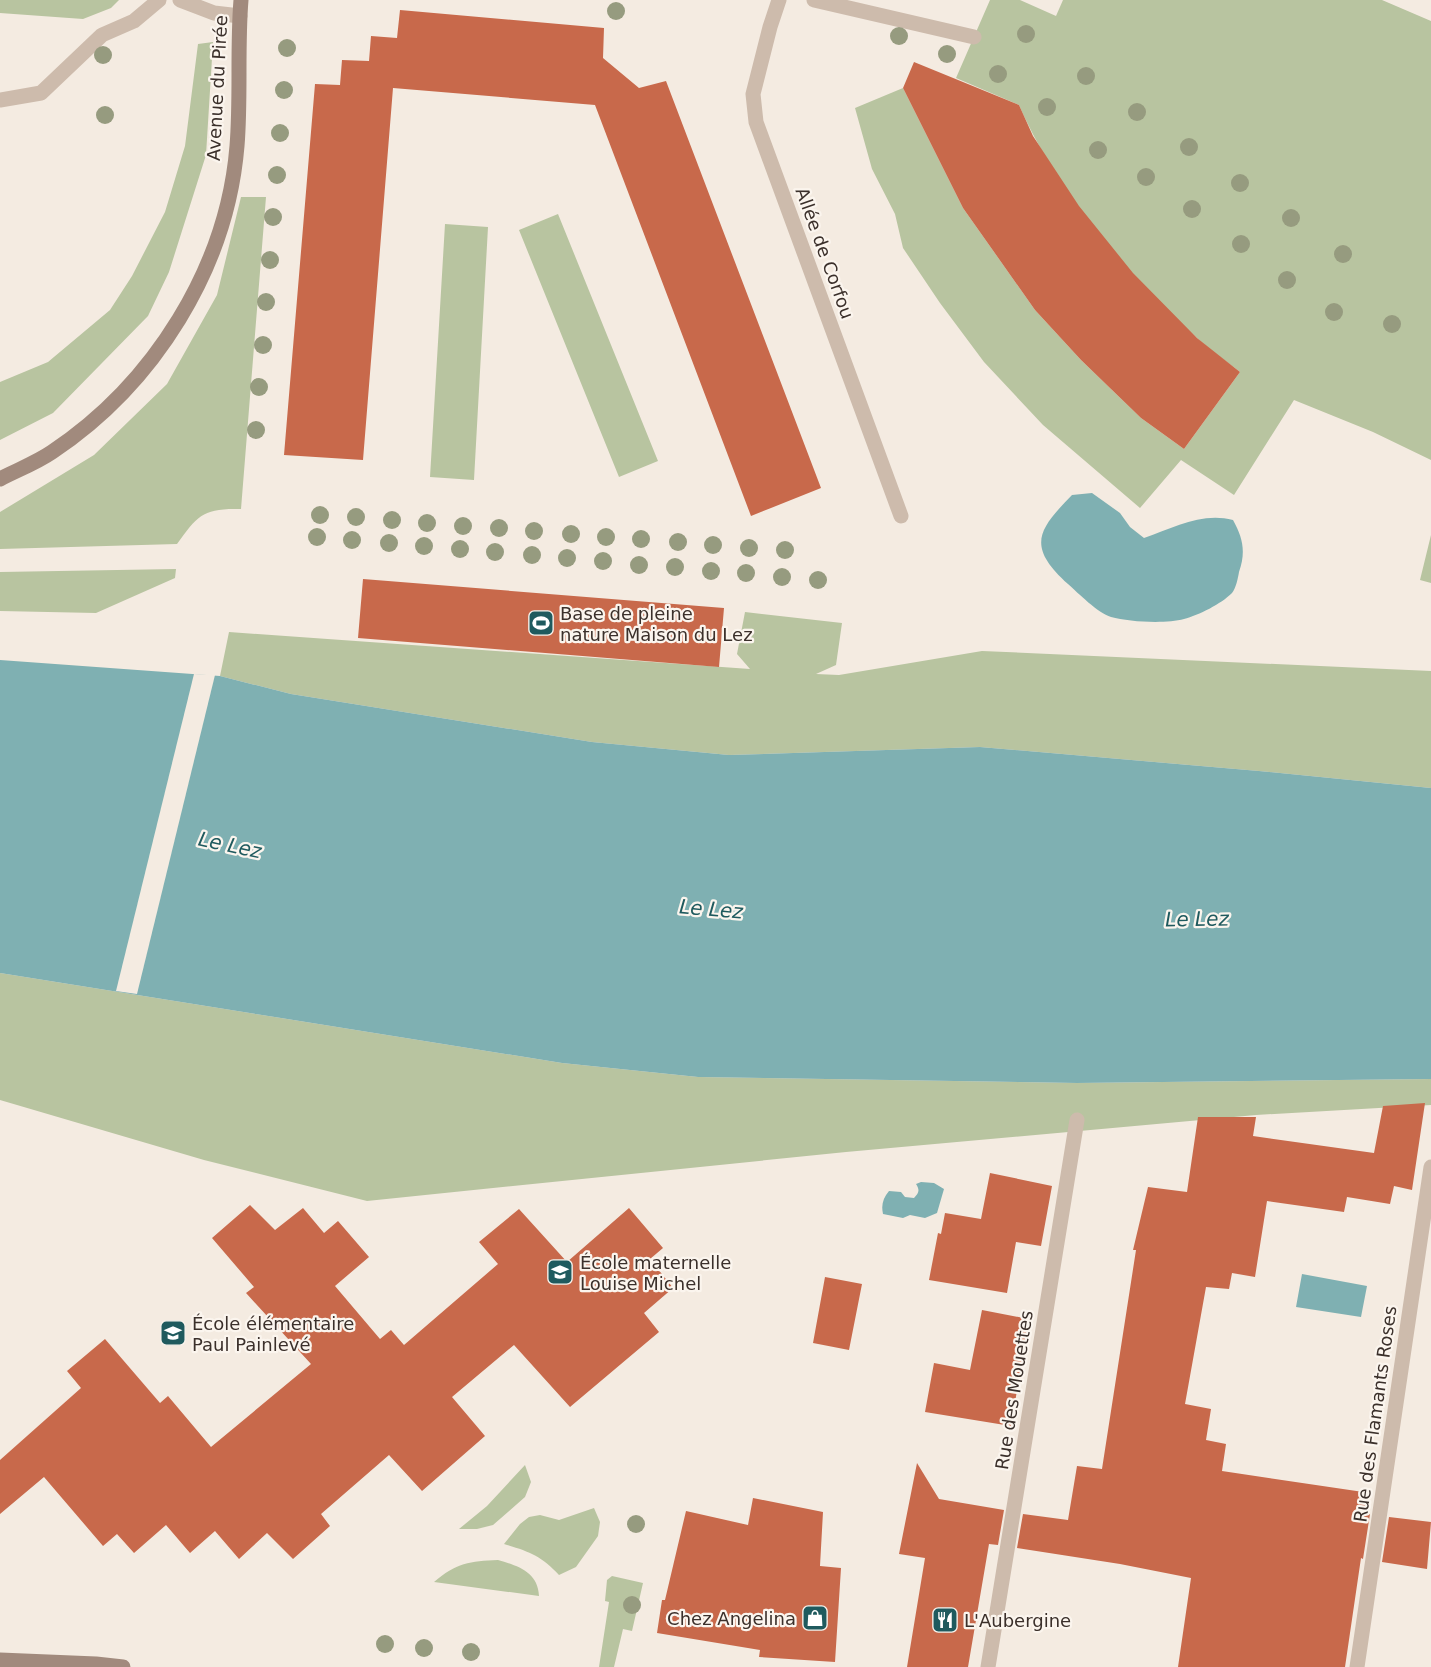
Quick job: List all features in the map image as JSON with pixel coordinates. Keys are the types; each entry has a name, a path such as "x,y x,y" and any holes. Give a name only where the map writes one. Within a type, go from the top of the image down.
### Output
{"main road":[{"name":"Avenue du Pirée","path":"0,479 52,452 99,415 140,374 172,329 201,280 226,212 237,147 241,0"},
{"path":"0,1660 123,1667"}],"street":[{"path":"0,100 41,93 102,35 134,21 159,0"},
{"path":"180,0 214,13 240,16"},
{"name":"Allée de Corfou","path":"778,0 753,94 756,122 901,516"},
{"path":"814,0 974,37"},
{"name":"Rue des Mouettes","path":"988,1667 1077,1120"},
{"name":"Rue des Flamants Roses","path":"1357,1667 1431,1167"}],"green space":[{"path":"0,0 119,0 111,8 83,19 0,13"},
{"path":"990,0 1020,0 1056,16 1063,0 1382,0 1431,21 1431,460 1373,432 1294,400 1234,495 1181,460 1140,508 1043,425 984,362 903,248 895,214 872,169 855,108 903,88 963,208 1035,310 1081,360 1141,418 1184,449 1240,372 1197,338 1120,259 1096,230 1053,169 1019,105 956,78"},
{"path":"213,42 206,155 169,272 148,316 53,413 0,440 0,382 48,362 110,310 132,276 165,212 185,146 198,44"},
{"path":"241,197 266,197 241,509 218,510 203,515 196,520 177,544 0,549 0,512 94,455 167,384 217,295"},
{"path":"558,214 658,461 619,477 519,230"},
{"path":"445,224 488,227 474,480 430,477"},
{"path":"1431,535 1431,583 1420,580"},
{"path":"176,569 175,578 96,613 0,611 0,572"},
{"path":"745,612 842,623 836,665 816,674 839,675 982,651 1431,671 1431,788 980,747 729,755 592,742 291,694 220,676 229,632 750,669 737,654"},
{"path":"0,973 562,1063 698,1077 1077,1083 1431,1079 1431,1105 1256,1115 846,1152 367,1201 204,1160 0,1100"},
{"path":"525,1465 531,1482 525,1497 493,1525 477,1529 459,1529 487,1506"},
{"path":"594,1508 600,1522 598,1536 576,1567 559,1575 547,1563 534,1555 504,1544 520,1524 529,1517 540,1515 559,1520"},
{"path":"498,1560 526,1571 535,1581 539,1596 434,1582 464,1564"},
{"path":"612,1576 643,1583 632,1631 623,1629 614,1667 599,1667 609,1602 605,1601 607,1580"}],"water":[{"path":"1092,493 1120,513 1130,527 1144,538 1199,520 1221,518 1233,520 1241,539 1243,552 1232,593 1203,612 1176,621 1127,620 1111,617 1100,611 1055,571 1046,559 1042,548 1045,529 1060,507 1072,495"},
{"name":"Le Lez","path":"0,660 220,676 291,694 592,742 729,755 980,747 1431,788 1431,1079 1077,1083 698,1077 562,1063 0,973"},
{"path":"934,1183 944,1189 937,1213 925,1218 910,1215 903,1218 883,1214 883,1202 889,1191 901,1192 905,1197 914,1198 918,1191 916,1184"},
{"path":"1302,1274 1367,1286 1361,1317 1296,1307"}],"pier":[{"path":"194,674 215,675 137,994 116,991"}],"building":[{"path":"400,10 604,28 603,58 639,88 666,81 821,488 751,516 595,105 393,88 363,460 284,455 315,84 340,85 342,60 369,61 371,36 397,38"},
{"path":"914,62 1019,105 1033,136 1079,206 1133,273 1197,338 1240,372 1184,449 1141,418 1081,360 1035,310 963,208 903,88"},
{"name":"Base de pleine nature Maison du Lez","path":"363,579 724,608 719,667 358,638"},
{"path":"1425,1103 1412,1190 1394,1186 1390,1204 1347,1197 1344,1212 1267,1201 1255,1277 1232,1273 1229,1289 1206,1287 1185,1404 1211,1409 1206,1440 1226,1444 1222,1471 1370,1493 1367,1514 1370,1514 1345,1667 1178,1667 1191,1578 1017,1548 1023,1514 1068,1520 1077,1466 1102,1469 1136,1250 1133,1250 1148,1187 1187,1192 1198,1117 1256,1117 1253,1136 1374,1153 1383,1106"},
{"path":"990,1173 1052,1186 1041,1246 1016,1242 1007,1293 929,1280 938,1233 941,1234 945,1213 981,1219"},
{"path":"250,1205 275,1230 303,1208 324,1233 338,1221 369,1257 335,1286 380,1339 391,1330 404,1345 498,1264 479,1242 519,1209 567,1262 629,1208 663,1248 650,1259 673,1288 644,1313 659,1332 570,1407 514,1345 452,1397 485,1436 422,1491 389,1455 321,1514 330,1526 293,1559 267,1533 239,1559 215,1531 190,1553 166,1525 134,1553 117,1534 103,1546 44,1477 0,1514 0,1460 81,1388 67,1371 105,1339 160,1403 168,1396 211,1447 311,1364 246,1293 254,1287 212,1238"},
{"path":"825,1277 862,1284 849,1350 813,1343"},
{"path":"982,1310 1029,1319 1011,1426 925,1412 934,1363 970,1370"},
{"path":"917,1463 939,1499 1004,1510 998,1545 989,1544 968,1667 907,1667 925,1558 899,1554"},
{"path":"753,1498 823,1512 820,1566 841,1568 835,1662 759,1657 760,1650 657,1633 662,1600 665,1600 686,1511 748,1525"},
{"path":"1389,1517 1431,1522 1427,1569 1382,1562"}],"place":[{"name":"Base de pleine nature Maison du Lez","path":"541,623"},
{"name":"École maternelle Louise Michel","path":"560,1272"},
{"name":"École élémentaire Paul Painlevé","path":"173,1333"},
{"name":"Chez Angelina","path":"815,1618"},
{"name":"L'Aubergine","path":"945,1620"}]}
